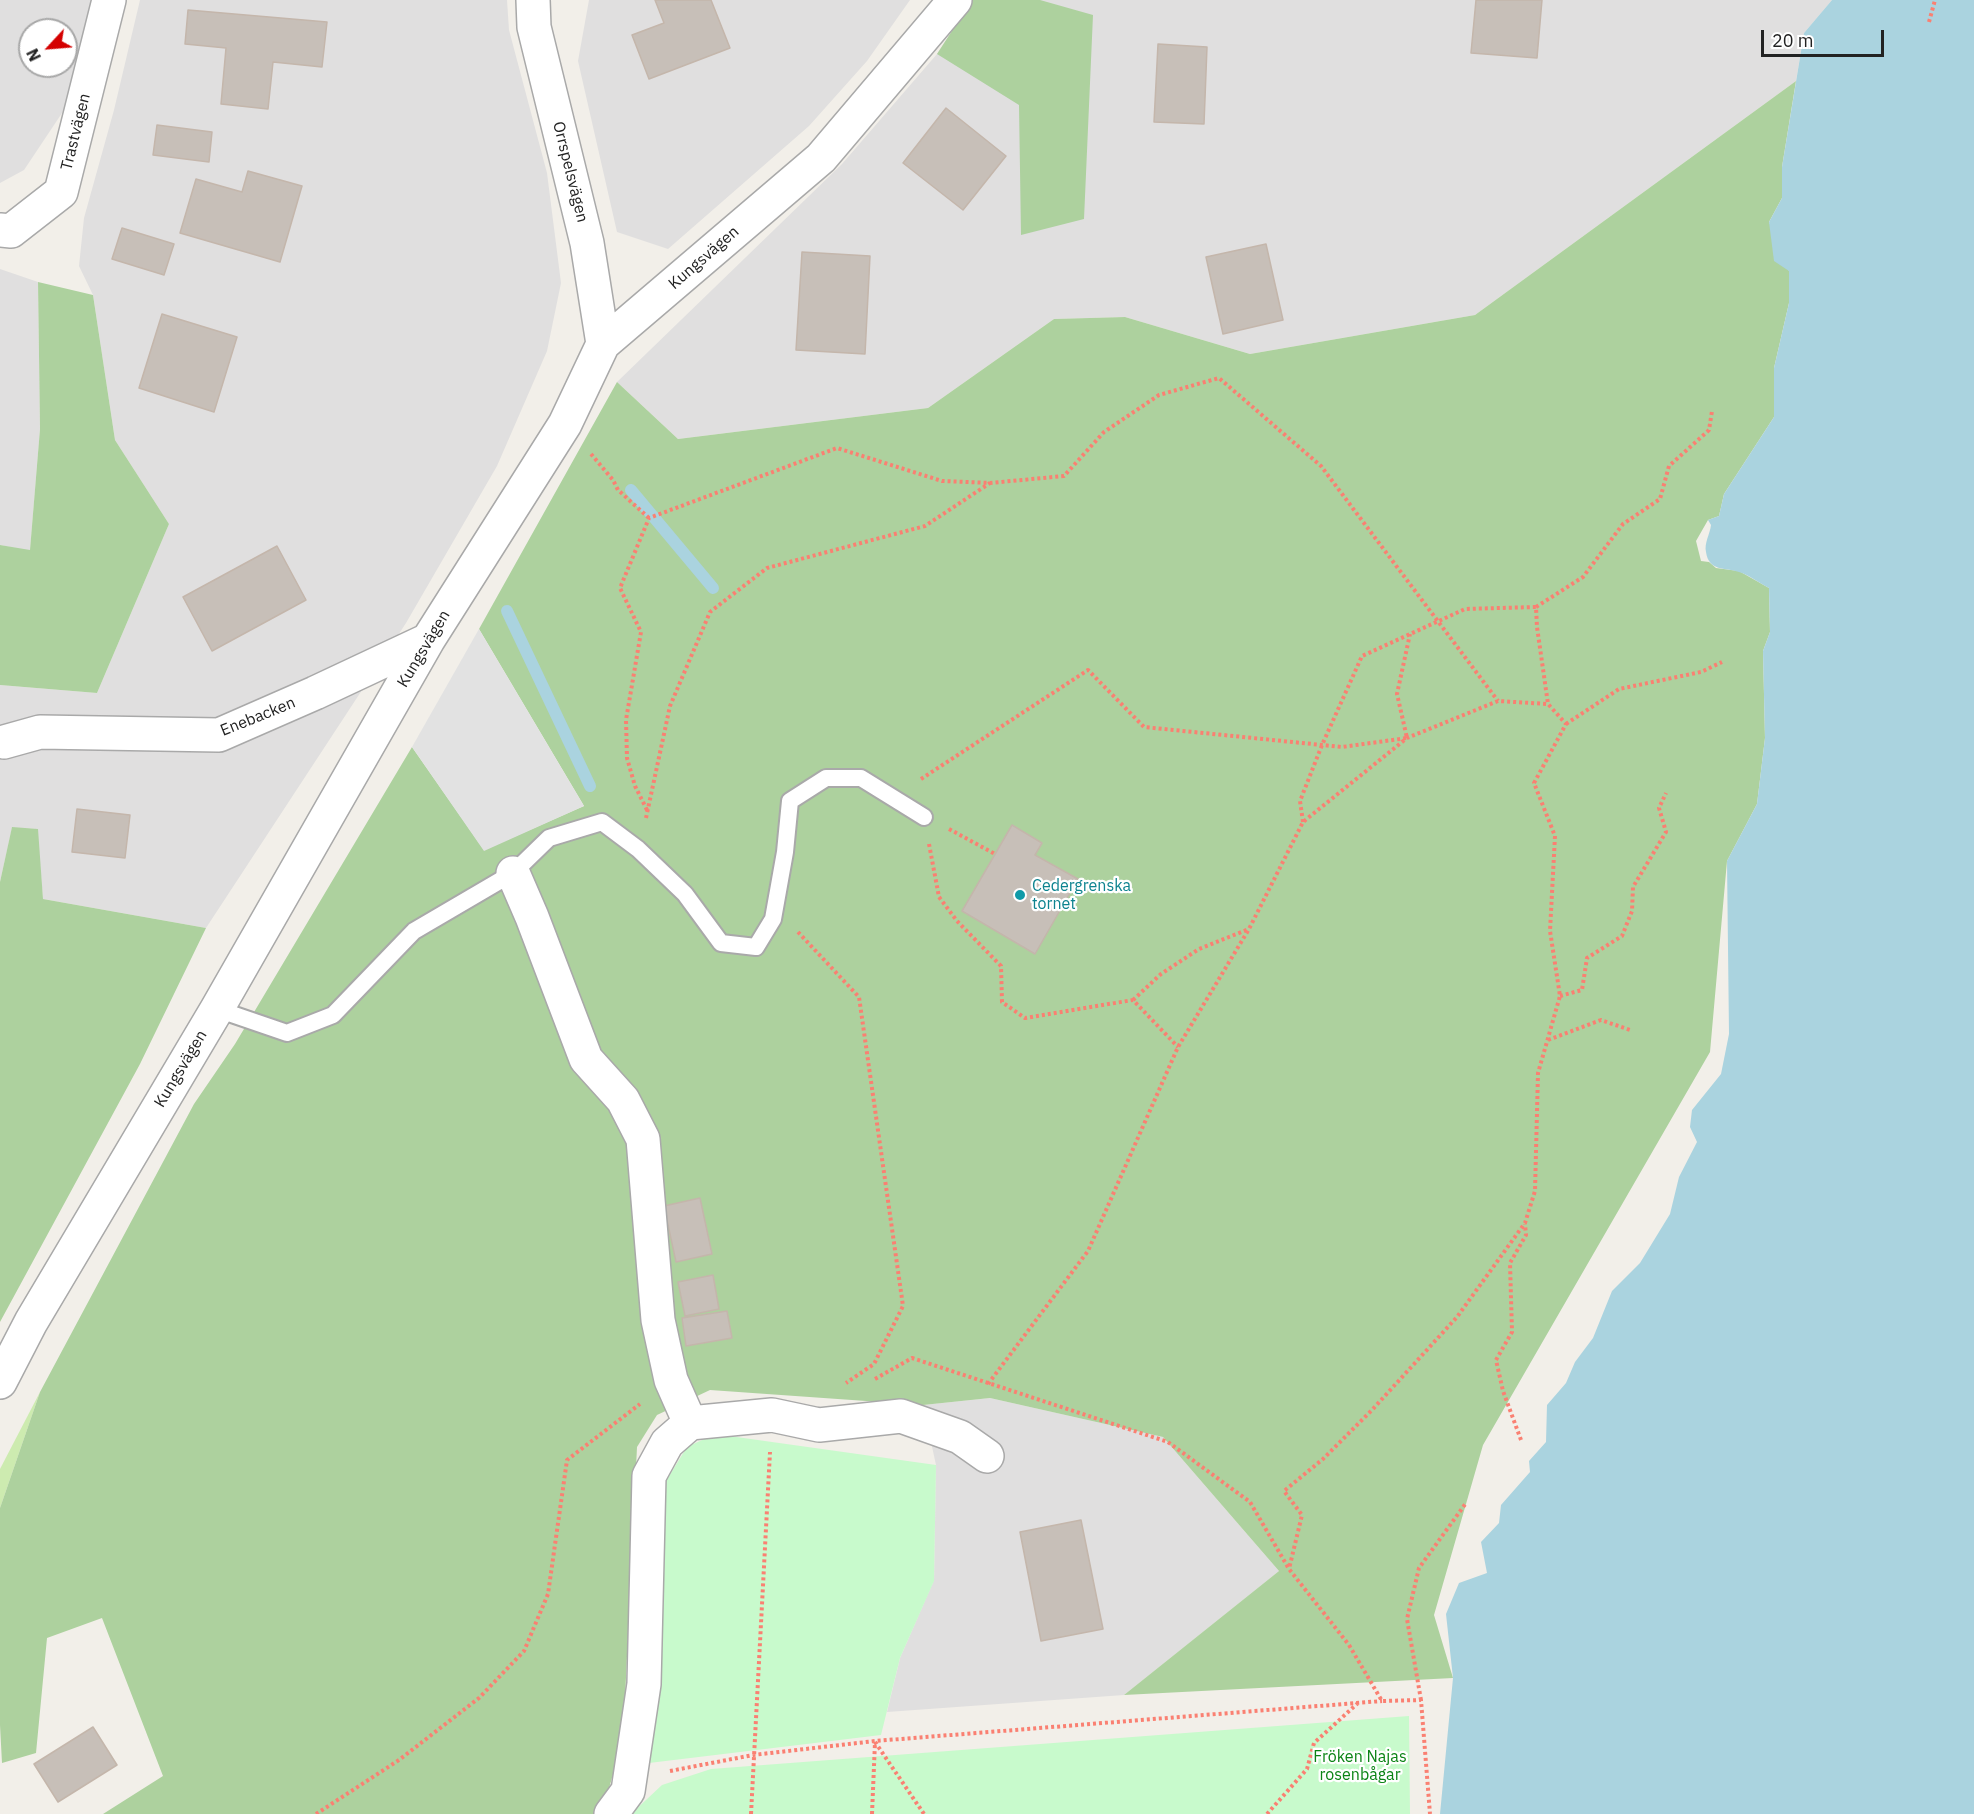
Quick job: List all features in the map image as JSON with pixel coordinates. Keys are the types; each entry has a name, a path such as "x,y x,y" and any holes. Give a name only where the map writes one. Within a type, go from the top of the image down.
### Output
{"street":[{"name":"Trastvägen","path":"0,230 11,231 61,192 109,0"},
{"name":"Orrspelsvägen","path":"533,0 534,27 587,243 603,344"},
{"name":"Kungsvägen","path":"0,1382 31,1322 217,1008 428,640 565,424 603,344 821,158 955,0"},
{"name":"Enebacken","path":"4,742 40,732 219,735 428,640"},
{"path":"513,873 586,1059 623,1100 643,1139 658,1320 671,1380 690,1423"},
{"path":"619,1802 644,1684 649,1476 667,1443 690,1423 781,1417 819,1425 901,1416 960,1437 987,1456"}],"lane":[{"path":"217,1008 287,1033 333,1015 414,931 513,873 549,838 602,822 638,849 685,894 721,944 756,947 773,919 785,852 790,801 826,778 861,778 924,817"}],"path":[{"path":"1929,22 1935,0"},
{"path":"648,810 634,786 627,758 626,720 641,632 620,588 649,518 837,448 942,481 990,483 1064,476 1104,432 1159,395 1219,378 1321,466 1498,701"},
{"path":"1303,822 1300,801 1362,656 1465,609 1536,608 1583,577 1623,524 1660,499 1669,466 1709,430 1712,411"},
{"path":"587,449 613,480 618,490 649,518"},
{"path":"638,849 670,706 710,612 767,568 925,526 990,483"},
{"path":"1536,608 1548,704 1566,724"},
{"path":"1407,738 1397,694 1410,634"},
{"path":"1289,1569 1302,1515 1284,1491 1323,1459 1372,1410 1457,1317 1525,1223 1535,1191 1538,1073 1560,996 1550,931 1555,836 1534,783 1566,724 1618,689 1701,672 1722,662"},
{"path":"893,798 1088,670 1144,727 1342,747 1407,738 1498,701 1548,704"},
{"path":"1382,1701 1349,1645 1289,1569 1250,1503 1168,1442 987,1384 1088,1251 1178,1047 1249,929 1303,822 1407,738"},
{"path":"1560,996 1582,990 1587,958 1622,936 1632,911 1633,887 1666,832 1659,808 1666,793"},
{"path":"924,817 939,897 957,921 1001,966 1002,1002 1025,1018 1133,1000 1161,974 1199,949 1249,929"},
{"path":"962,836 995,854"},
{"path":"751,1814 753,1755 781,1417 874,1364 903,1306 859,997 775,907"},
{"path":"1133,1000 1178,1047"},
{"path":"1547,1041 1601,1020 1630,1030"},
{"path":"1521,1440 1503,1391 1497,1360 1512,1332 1510,1263 1526,1235 1525,1223"},
{"path":"316,1814 399,1760 479,1698 524,1651 548,1594 567,1460 671,1380"},
{"path":"1430,1814 1421,1700 1407,1619 1419,1568 1466,1503"},
{"path":"619,1802 654,1774 753,1755 875,1741 1382,1701 1421,1700"},
{"path":"1267,1814 1307,1769 1314,1743 1358,1703"},
{"path":"872,1814 875,1741"},
{"path":"875,1741 924,1814"}],"shaded area":[{"path":"0,0 92,0 78,64 78,18 18,18 18,78 75,78 70,101 24,170 0,183"},
{"path":"140,0 507,0 509,30 547,173 561,283 547,351 497,466 406,623 206,928 43,899 37,829 12,828 0,882 0,685 97,693 169,524 115,440 93,295 79,266 84,218 114,110"},
{"path":"589,0 910,0 867,61 809,126 668,249 617,232 578,61"},
{"path":"972,0 1832,0 1804,33 1796,81 1475,315 1250,354 1125,317 1054,319 928,408 678,439 617,382 842,164 937,54"},
{"path":"0,269 38,282 40,429 30,551 0,545"},
{"path":"479,629 584,806 484,851 412,747"},
{"path":"990,1398 1163,1437 1279,1571 1124,1695 887,1712 900,1658 934,1580 936,1465 923,1405"}],"green space":[{"path":"972,0 1040,0 1093,15 1084,219 1021,235 1019,105 937,54"},
{"path":"1796,81 1782,167 1782,198 1769,222 1789,271 1789,303 1774,368 1774,417 1724,494 1719,516 1708,520 1696,541 1701,561 1709,562 1716,568 1739,571 1769,588 1770,632 1763,651 1765,738 1757,804 1727,861 1710,1052 1483,1445 1434,1615 1453,1678 1124,1695 1279,1571 1163,1437 990,1398 923,1405 710,1390 657,1415 637,1447 623,1740 607,1795 594,1814 103,1814 163,1776 102,1618 47,1638 36,1753 2,1763 0,1508 40,1392 194,1104 235,1044 412,747 484,850 584,806 479,629 617,382 678,439 928,408 1054,319 1125,317 1250,354 1475,315"},
{"path":"38,282 93,295 115,440 169,524 97,693 0,685 0,545 30,550 40,429"},
{"path":"12,827 38,829 43,899 206,928 140,1064 0,1322 0,882"},
{"path":"40,1392 0,1508 0,1469"},
{"path":"715,1434 936,1465 934,1581 900,1658 881,1735 649,1763 661,1489 687,1447"},
{"name":"Fröken Najas rosenbågar","path":"1409,1716 1410,1814 631,1814 662,1785 711,1769"}],"water":[{"path":"1832,0 1974,0 1974,1814 1440,1814 1453,1678 1446,1614 1459,1583 1487,1573 1481,1542 1499,1523 1501,1505 1530,1472 1529,1461 1546,1442 1547,1405 1566,1383 1575,1362 1593,1338 1612,1291 1640,1263 1670,1214 1679,1177 1697,1142 1690,1127 1692,1110 1721,1074 1729,1034 1727,861 1757,804 1765,738 1763,651 1770,632 1769,588 1743,573 1718,568 1710,563 1706,549 1711,525 1708,520 1719,516 1724,494 1774,417 1774,368 1789,303 1789,271 1774,261 1769,222 1782,198 1782,167 1804,33"}],"building":[{"path":"655,0 711,0 730,48 649,79 632,35 664,23"},
{"path":"1476,0 1542,0 1537,58 1471,53"},
{"path":"188,10 327,22 322,67 273,62 268,109 221,104 226,48 185,44"},
{"path":"1158,44 1207,47 1204,124 1154,122"},
{"path":"946,108 1006,156 963,210 903,163"},
{"path":"157,125 212,132 209,162 153,155"},
{"path":"248,171 302,186 280,262 180,233 196,179 242,192"},
{"path":"122,228 174,244 164,275 112,259"},
{"path":"1266,244 1283,320 1223,334 1206,257"},
{"path":"802,252 870,256 865,354 796,350"},
{"path":"162,314 237,337 214,412 139,388"},
{"path":"277,546 306,600 212,651 183,597"},
{"path":"77,809 130,815 125,858 72,852"},
{"name":"Cedergrenska tornet","path":"1012,825 1042,843 1035,855 1078,879 1035,954 962,911"},
{"path":"700,1198 712,1254 676,1262 664,1206"},
{"path":"713,1275 719,1309 685,1316 678,1282"},
{"path":"727,1311 732,1338 686,1346 682,1318"},
{"path":"1081,1520 1103,1629 1041,1641 1020,1532"},
{"path":"93,1727 117,1765 58,1802 34,1764"}],"waterway":[{"path":"631,490 713,588"},
{"path":"507,611 590,786"}],"place":[{"name":"Cedergrenska tornet","path":"1020,895"}]}
